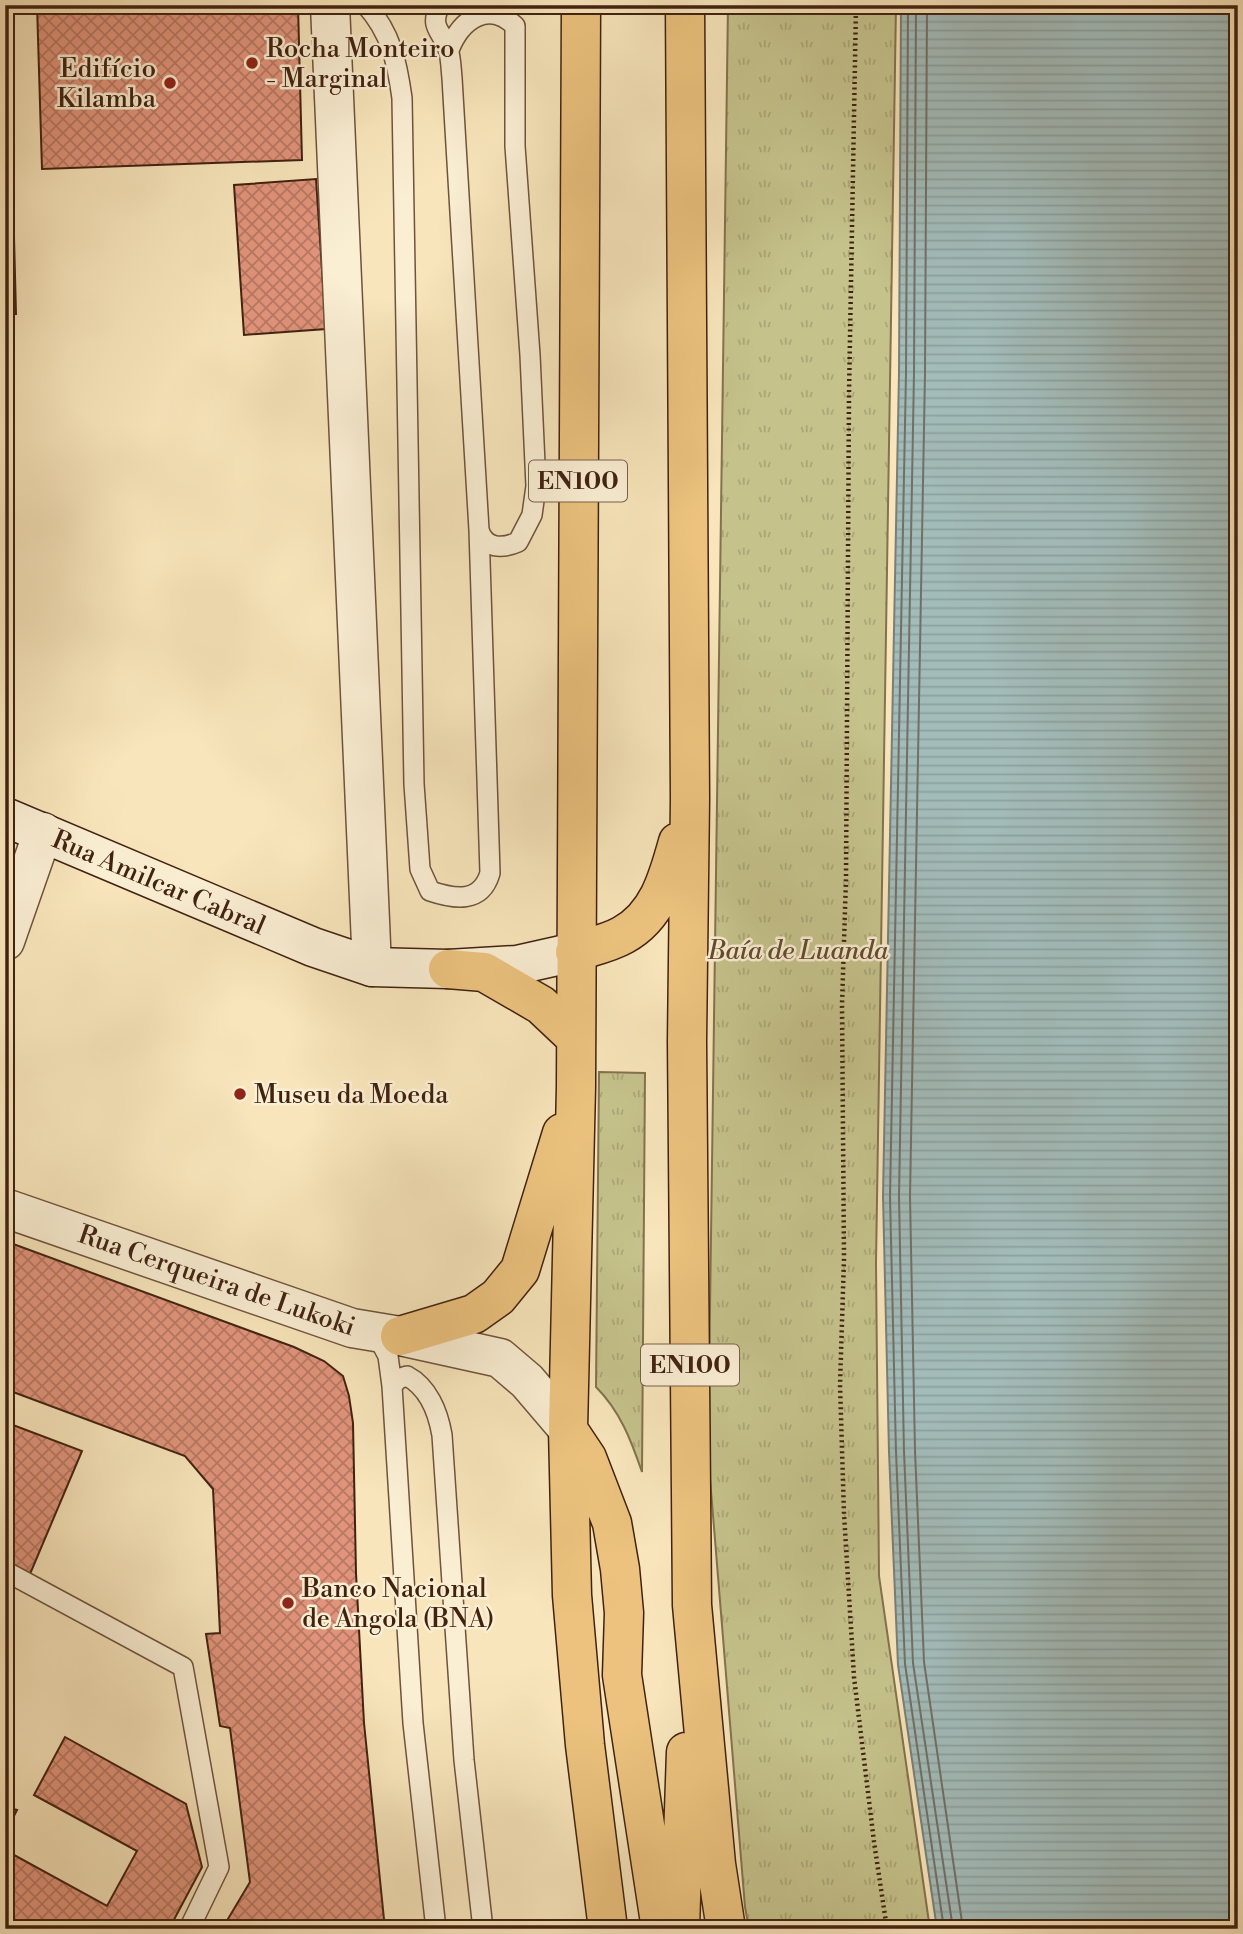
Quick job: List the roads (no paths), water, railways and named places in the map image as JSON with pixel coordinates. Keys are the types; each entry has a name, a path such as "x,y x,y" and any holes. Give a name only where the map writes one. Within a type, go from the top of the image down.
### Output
{"main road":[{"name":"EN100","path":"685,5 690,799 687,1041 692,1605 716,1864 726,1929"},
{"name":"EN100","path":"580,7 576,1087 568,1429 573,1608 585,1745 608,1929"},
{"path":"575,952 623,935 659,900 670,874 690,799"},
{"path":"448,969 484,972 541,1005 576,1038"},
{"path":"400,1336 474,1314 498,1297 520,1270 576,1087"},
{"path":"568,1429 587,1458 612,1523 624,1613 622,1675 661,1929"},
{"path":"680,1929 692,1605"}],"street":[{"path":"330,5 372,967"},
{"name":"Rua Amilcar Cabral","path":"5,817 313,947 372,967 448,969 517,965 575,952"},
{"path":"5,941 43,832"},
{"name":"Rua Cerqueira de Lukoki","path":"5,1208 352,1328 500,1358 527,1381 568,1429"}],"lane":[{"path":"366,5 387,34 395,52 402,98 414,784 419,869 430,891 451,898 472,896 486,885 490,873 479,530 449,50 454,37 472,11 483,7 498,8 508,14 514,26 515,146 536,486 532,515 518,542 508,547 491,545 481,538 479,530"},
{"path":"440,5 434,18 449,50"},
{"path":"352,1328 377,1335 388,1356 413,1723 436,1929"},
{"path":"392,1386 398,1379 407,1376 415,1381 436,1411 442,1435 464,1760 483,1929"},
{"path":"5,1571 183,1667 219,1867 189,1929"}],"water":[{"path":"901,5 1238,5 1238,1929 937,1929 898,1665 889,1452 883,1196 899,373"}],"place":[{"name":"Rocha Monteiro - Marginal","path":"252,63"},
{"name":"Edifício Kilamba","path":"170,83"},
{"name":"Museu da Moeda","path":"240,1094"},
{"name":"Banco Nacional de Angola (BNA)","path":"288,1603"}],"park label":[{"name":"Baía de Luanda","path":"798,950"}]}
